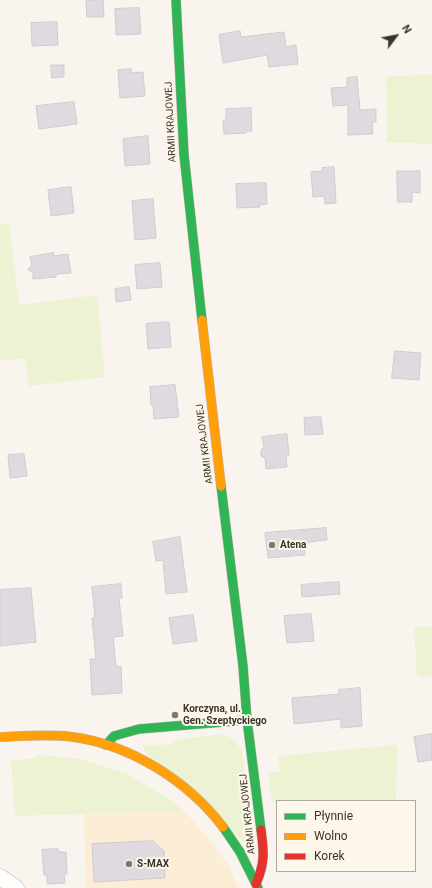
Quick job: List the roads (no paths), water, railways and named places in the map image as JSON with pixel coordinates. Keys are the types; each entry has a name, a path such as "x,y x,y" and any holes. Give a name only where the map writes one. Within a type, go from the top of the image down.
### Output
{"street":[{"name":"ARMII KRAJOWEJ","path":"176,0 184,155 210,391 243,666 247,720 264,850 262,870 257,886"},
{"path":"106,744 114,736 139,729 247,720"},
{"path":"0,737 46,735 74,737 106,744 151,765 170,777 204,804 230,836 257,886"},
{"path":"0,876 16,888"}],"place":[{"name":"Atena","path":"272,545"},
{"name":"Korczyna, ul. Gen. Szeptyckiego","path":"175,715"},
{"name":"S-MAX","path":"129,864"}]}
